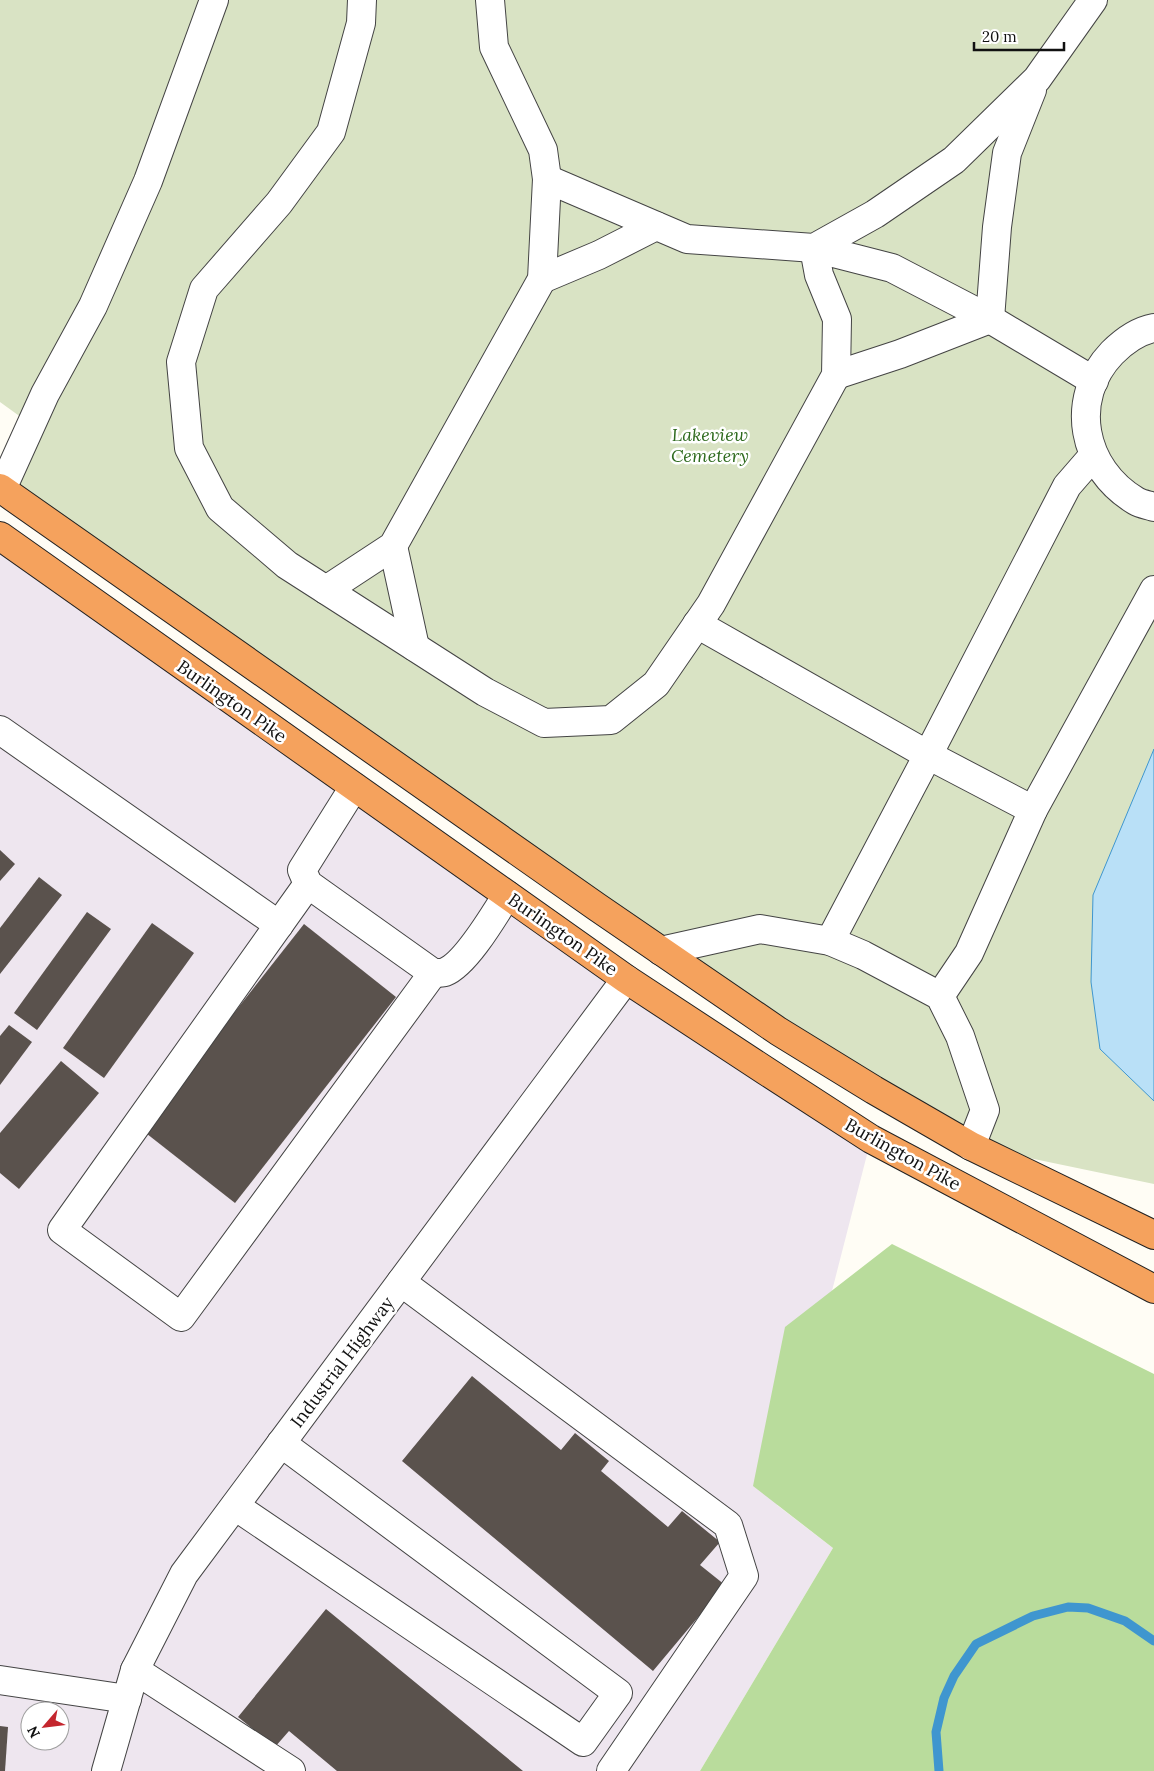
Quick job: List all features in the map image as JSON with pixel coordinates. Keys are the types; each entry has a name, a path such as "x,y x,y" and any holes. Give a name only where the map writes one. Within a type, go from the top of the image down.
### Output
{"highway":[{"path":"1,488 778,1031 970,1146 1154,1235"},
{"name":"Burlington Pike","path":"0,536 626,979 872,1139 1154,1289"}],"street":[{"path":"1,488 45,394 92,306 148,181 214,0"},
{"path":"362,0 361,23 331,132 279,203 204,289 181,362 189,448 220,508 287,565 485,692 544,723 611,720 656,684 711,604 836,375 836,319 819,275 814,248"},
{"path":"326,590 393,546 542,279 547,179 543,150 494,47 490,0"},
{"path":"814,248 875,214 954,160 1036,79 1093,0"},
{"path":"990,319 997,227 1007,153 1036,79"},
{"path":"547,179 687,239 814,248 892,268 990,319 1094,381"},
{"path":"542,279 598,255 656,226"},
{"path":"836,375 900,354 990,319"},
{"path":"1154,328 1148,329 1122,343 1101,365 1088,394 1086,425 1093,456 1111,482 1137,502 1154,507"},
{"path":"830,941 1066,486 1093,456"},
{"path":"393,546 415,647"},
{"path":"940,996 969,953 1033,810 1154,590"},
{"path":"697,624 928,755 1033,810"},
{"path":"0,730 278,925"},
{"path":"354,787 302,870 308,884 433,973 444,972 456,965 481,934 508,895"},
{"path":"308,884 62,1230 181,1317 433,973"},
{"path":"661,951 760,929 830,941 863,955 940,996 960,1036 985,1110 970,1146"},
{"name":"Industrial Highway","path":"106,1771 136,1670 184,1574 626,979"},
{"path":"402,1282 728,1525 744,1576 611,1771"},
{"path":"235,1506 582,1742 618,1693 281,1443"},
{"path":"136,1670 291,1771"},
{"path":"0,1680 127,1699"}],"shaded area":[{"path":"0,536 871,1139 777,1505 833,1548 700,1771 0,1771"}],"green space":[{"name":"Lakeview Cemetery","path":"0,0 1154,0 1154,1184 971,1146 2,489 29,423 0,402"},
{"path":"892,1244 1154,1374 1154,1771 700,1771 833,1548 753,1486 785,1327"}],"water":[{"path":"1154,749 1154,1101 1100,1049 1091,982 1093,895"}],"building":[{"path":"0,850 15,864 0,881"},
{"path":"39,877 62,895 0,974 0,928"},
{"path":"87,912 111,929 37,1030 14,1013"},
{"path":"152,923 194,953 104,1078 63,1048"},
{"path":"304,924 396,997 235,1203 142,1130"},
{"path":"9,1025 32,1042 0,1085 0,1036"},
{"path":"61,1061 99,1093 19,1189 0,1173 0,1133"},
{"path":"472,1376 561,1450 575,1433 609,1461 601,1471 668,1527 682,1511 720,1542 700,1565 725,1585 653,1671 402,1461"},
{"path":"326,1609 523,1771 337,1771 289,1731 275,1747 238,1717"},
{"path":"0,1726 8,1727 5,1771 0,1771"}],"waterway":[{"path":"939,1771 936,1732 944,1698 954,1676 976,1644 1033,1616 1068,1607 1088,1608 1125,1621 1154,1641"}]}
